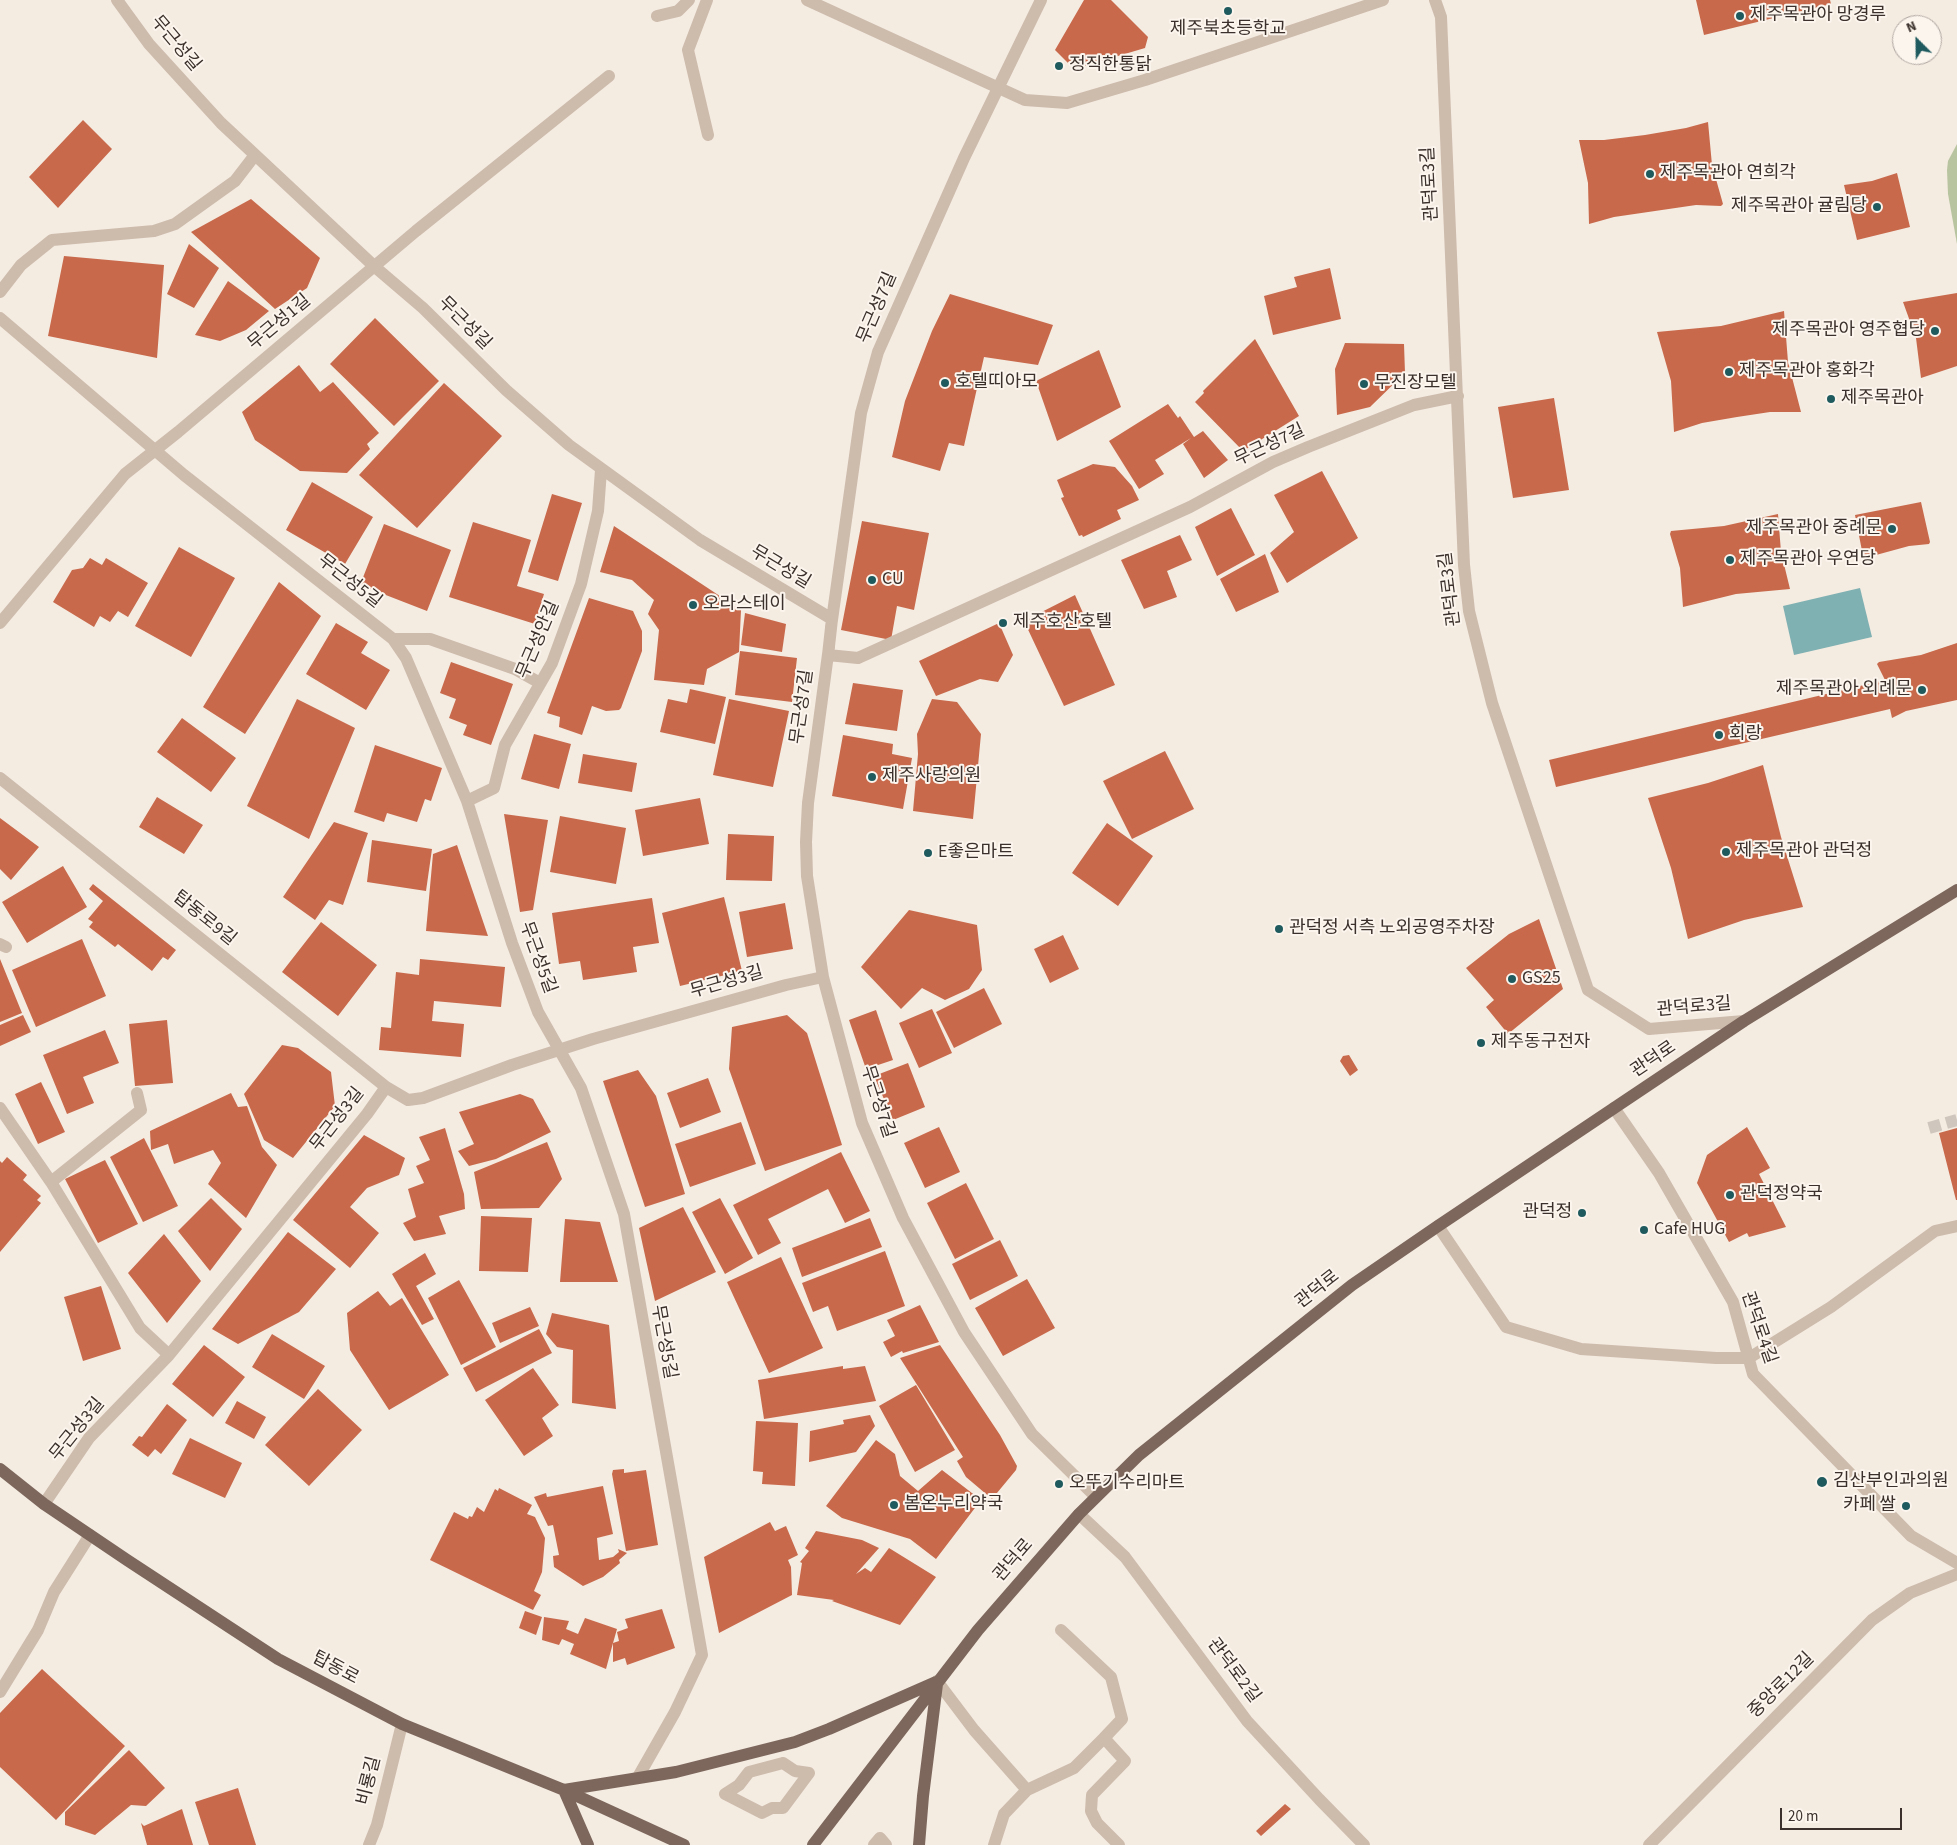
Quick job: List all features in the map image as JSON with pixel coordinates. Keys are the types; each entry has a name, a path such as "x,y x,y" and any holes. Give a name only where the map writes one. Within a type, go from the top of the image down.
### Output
{"main road":[{"name":"관덕로","path":"813,1845 937,1681 1022,1577 1079,1514 1139,1455 1352,1285 1744,1021 1957,890"},
{"name":"탑동로","path":"0,1469 44,1504 278,1659 402,1724 564,1790 684,1845"},
{"path":"588,1845 564,1790 676,1772 795,1742 937,1681"},
{"path":"919,1845 922,1796 937,1681"}],"street":[{"name":"무근성길","path":"117,0 149,44 221,123 423,308 506,390 601,470 700,540 832,619"},
{"path":"657,16 678,11 689,0"},
{"path":"707,0 688,50 708,135"},
{"path":"806,0 1025,100 1067,103 1145,80 1383,0"},
{"name":"무근성7길","path":"1041,0 997,87 878,352 859,422 808,804 806,842 808,876 823,977 862,1123 903,1218 964,1332 1032,1434 1096,1497"},
{"name":"관덕로3길","path":"1435,0 1441,17 1464,565 1469,612 1492,703 1588,990 1650,1030 1744,1021"},
{"name":"무근성1길","path":"0,623 125,474 375,266 609,76"},
{"path":"0,292 21,266 52,240 154,230 175,224 235,180 255,155"},
{"name":"무근성5길","path":"0,318 155,450 393,639 406,658 467,801 512,943 538,1012 581,1088 624,1214 702,1655 675,1712 638,1777"},
{"name":"무근성7길","path":"828,655 858,658 1109,545 1308,447 1414,405 1458,396"},
{"name":"무근성안길","path":"467,801 494,788 505,745 552,663 581,584 598,511 601,470"},
{"path":"393,639 430,639 515,669 540,683"},
{"name":"탑동로9길","path":"0,778 386,1087"},
{"name":"무근성3길","path":"44,1504 90,1438 169,1355 361,1121 386,1087 408,1100 423,1098 512,1065 560,1050 786,984 823,977"},
{"path":"51,1182 141,1110 137,1093"},
{"path":"0,1108 51,1182 140,1328 169,1355"},
{"name":"관덕로4길","path":"1614,1108 1659,1174 1733,1302 1753,1374 1912,1536 1957,1563"},
{"path":"1438,1226 1506,1327 1581,1349 1716,1358 1749,1358 1831,1307 1935,1231 1957,1226"},
{"name":"관덕로2길","path":"1079,1514 1125,1557 1248,1721 1319,1800 1364,1845"},
{"path":"0,1692 38,1630 54,1592 90,1535"},
{"name":"중앙로12길","path":"1649,1845 1872,1620 1910,1593 1957,1574"},
{"path":"994,1845 1004,1814 1027,1790 1074,1768 1122,1720 1111,1677 1062,1630"},
{"path":"937,1681 974,1730 1027,1790"},
{"name":"비룡길","path":"369,1845 377,1825 402,1724"},
{"path":"1104,1738 1125,1761 1092,1795 1091,1811 1097,1823 1119,1845"},
{"path":"783,1763 795,1771 809,1774 783,1808 772,1808 762,1813 725,1794 739,1785 749,1772 783,1763"},
{"path":"874,1845 880,1838 886,1845"}],"green space":[{"path":"1957,144 1957,244 1948,194 1947,170 1948,161"}],"water":[{"path":"1860,588 1872,637 1794,655 1783,606"}],"building":[{"path":"1084,0 1111,0 1148,37 1145,48 1074,69 1055,50"},
{"name":"제주목관아 망경루","path":"1696,0 1830,0 1831,4 1704,35"},
{"path":"83,120 112,149 58,208 29,177"},
{"name":"제주목관아 연희각","path":"1708,122 1712,165 1723,204 1721,206 1696,205 1614,217 1589,224 1588,183 1579,140 1604,140 1645,135"},
{"name":"제주목관아 귤림당","path":"1897,173 1910,227 1857,240 1844,185 1872,181"},
{"path":"251,199 320,258 307,288 275,309 191,232"},
{"path":"189,244 219,268 194,308 167,294"},
{"path":"64,256 164,265 157,358 48,336"},
{"path":"1330,268 1341,319 1273,335 1264,296 1297,287 1294,277"},
{"path":"228,281 269,311 246,330 220,341 195,335"},
{"name":"제주목관아 영주협당","path":"1957,293 1957,366 1921,378 1916,338 1903,302"},
{"name":"호텔띠아모","path":"950,294 1053,325 1038,365 984,357 964,446 949,443 940,471 892,457 905,401 932,331"},
{"name":"제주목관아 홍화각","path":"1784,311 1788,362 1801,412 1770,412 1737,417 1702,423 1674,432 1671,381 1657,332 1721,326"},
{"path":"375,318 439,381 394,426 330,364"},
{"path":"1255,339 1299,416 1243,451 1195,402 1204,393 1203,391"},
{"name":"무진장모텔","path":"1345,343 1404,344 1405,373 1370,407 1337,415 1335,369"},
{"path":"1099,350 1121,407 1057,441 1036,381"},
{"path":"299,365 320,392 333,382 379,433 367,444 370,449 347,473 300,471 255,440 242,412"},
{"path":"444,383 502,436 417,528 359,475"},
{"path":"1554,398 1569,490 1513,498 1498,407"},
{"path":"1168,404 1178,418 1180,416 1194,437 1203,431 1228,460 1204,478 1183,444 1191,438 1155,460 1164,474 1139,489 1109,441"},
{"path":"1093,464 1115,467 1132,486 1139,500 1117,510 1121,519 1083,537 1082,535 1079,536 1061,498 1064,497 1057,480"},
{"path":"1322,471 1358,538 1287,583 1270,553 1294,532 1274,495"},
{"path":"312,482 373,517 345,564 286,530"},
{"path":"552,494 582,503 558,581 528,572"},
{"name":"제주목관아 중례문","path":"1921,502 1929,544 1909,546 1865,558 1863,556 1855,515"},
{"path":"1231,508 1255,555 1217,576 1195,527"},
{"name":"제주목관아 우연당","path":"1778,514 1781,552 1790,589 1736,594 1683,607 1680,568 1670,534 1671,531 1724,526"},
{"path":"862,521 929,533 914,610 897,606 891,640 841,630"},
{"path":"473,522 531,540 517,586 544,594 535,624 449,597"},
{"path":"384,524 451,550 427,611 360,585"},
{"name":"오라스테이","path":"614,526 741,610 739,652 707,669 704,685 654,680 659,630 648,614 654,600 632,580 600,572"},
{"path":"1180,535 1192,560 1167,571 1177,597 1144,609 1121,560"},
{"path":"179,547 235,578 191,657 135,626"},
{"path":"1265,554 1279,592 1236,612 1220,579"},
{"path":"90,558 102,565 106,558 148,583 128,617 118,611 110,622 100,616 94,627 53,602 72,570 83,568"},
{"path":"279,582 321,616 245,734 203,707"},
{"path":"1075,595 1115,685 1064,706 1024,621"},
{"path":"589,598 633,611 642,631 642,651 621,708 619,710 606,711 592,706 582,735 559,727 560,717 547,713"},
{"path":"745,613 786,624 782,652 741,645"},
{"path":"336,623 368,642 361,653 390,670 366,710 306,674"},
{"path":"999,623 1013,655 998,682 980,679 936,696 919,661"},
{"name":"회랑","path":"1957,643 1957,700 1906,711 1892,718 1890,709 1556,787 1549,760 1885,680 1877,664 1879,662 1921,655"},
{"path":"740,651 797,658 792,702 735,695"},
{"path":"451,662 513,684 491,745 463,735 467,725 449,718 456,699 440,693"},
{"path":"853,683 903,690 897,731 845,724"},
{"path":"690,689 726,697 715,744 660,732 668,699 687,703"},
{"path":"297,699 355,728 309,839 247,806"},
{"path":"729,699 789,711 773,787 713,775"},
{"path":"932,699 957,702 981,734 973,819 913,811 918,754 917,734"},
{"path":"182,718 236,758 211,792 157,752"},
{"path":"534,734 571,744 559,789 521,779"},
{"name":"제주사랑의원","path":"843,735 893,744 892,754 912,758 903,809 832,796"},
{"path":"375,745 442,768 431,801 425,799 417,822 387,813 384,822 354,812"},
{"path":"1165,751 1194,809 1132,839 1103,781"},
{"path":"583,754 637,763 632,792 578,783"},
{"name":"제주목관아 관덕정","path":"1763,765 1781,837 1803,907 1744,920 1688,939 1671,868 1648,798 1708,783"},
{"path":"157,797 203,825 184,854 139,827"},
{"path":"700,798 709,844 643,856 635,810"},
{"path":"504,814 548,820 533,910 520,912"},
{"path":"560,816 626,828 616,884 550,872"},
{"path":"0,818 39,847 11,880 0,869"},
{"path":"334,822 368,833 343,905 329,900 315,920 283,897"},
{"path":"1107,823 1153,856 1118,906 1072,873"},
{"path":"728,834 774,836 772,881 726,880"},
{"path":"372,840 432,849 426,891 367,882"},
{"path":"457,845 488,936 426,931 433,854"},
{"path":"63,866 87,907 27,943 2,902"},
{"path":"93,884 176,950 168,960 163,957 152,971 118,944 115,947 89,927 93,922 88,919 103,901 89,889"},
{"path":"724,897 742,971 680,986 662,913"},
{"path":"652,898 659,943 633,947 637,972 583,980 580,961 559,964 552,913"},
{"path":"785,903 793,949 747,957 739,912"},
{"path":"909,910 977,925 982,970 969,989 945,1000 922,988 901,1009 861,967"},
{"name":"GS25","path":"1539,919 1563,989 1508,1034 1486,1007 1494,1000 1466,968 1509,934"},
{"path":"321,922 377,965 338,1016 282,972"},
{"path":"1063,935 1079,969 1050,983 1034,949"},
{"path":"82,939 106,996 36,1027 12,970"},
{"path":"0,959 22,1013 0,1022"},
{"path":"420,959 505,967 501,1007 434,1001 432,1021 464,1024 461,1057 379,1050 381,1027 391,1028 396,972 419,975"},
{"path":"984,988 1002,1024 954,1048 936,1012"},
{"path":"932,1009 952,1053 919,1068 899,1023"},
{"path":"876,1010 893,1060 866,1069 849,1020"},
{"path":"23,1015 31,1032 0,1046 0,1025"},
{"path":"787,1015 807,1033 842,1145 765,1171 729,1069 732,1027"},
{"path":"167,1020 173,1083 135,1086 129,1024"},
{"path":"105,1030 119,1063 83,1077 94,1103 67,1114 43,1055"},
{"path":"282,1045 298,1048 331,1072 335,1106 293,1158 264,1140 244,1094"},
{"path":"1349,1055 1358,1070 1350,1076 1340,1061 1343,1056"},
{"path":"908,1063 925,1107 893,1120 874,1076"},
{"path":"638,1070 656,1096 685,1194 645,1207 603,1081"},
{"path":"708,1078 721,1112 680,1128 667,1093"},
{"path":"41,1082 65,1132 38,1144 15,1094"},
{"path":"231,1093 238,1107 247,1106 262,1147 277,1165 246,1218 208,1184 221,1163 213,1150 174,1164 168,1144 151,1150 150,1131"},
{"path":"520,1094 533,1099 551,1132 496,1159 469,1166 458,1151 474,1144 459,1112"},
{"path":"741,1122 756,1164 690,1187 675,1144"},
{"path":"939,1127 960,1172 925,1188 904,1143"},
{"path":"1747,1127 1770,1168 1759,1174 1786,1227 1749,1237 1747,1233 1729,1242 1697,1183 1707,1155"},
{"path":"445,1128 464,1194 465,1209 439,1216 446,1234 414,1241 403,1223 416,1217 408,1189 424,1183 416,1166 430,1160 419,1137"},
{"path":"1957,1128 1957,1200 1956,1200 1939,1133"},
{"path":"364,1135 405,1158 399,1175 367,1188 350,1207 379,1233 350,1268 293,1220"},
{"path":"144,1138 178,1206 143,1222 110,1157"},
{"path":"547,1142 562,1179 539,1208 481,1209 474,1172"},
{"path":"841,1152 870,1211 845,1223 828,1189 768,1219 781,1243 758,1255 733,1205"},
{"path":"7,1157 27,1175 23,1180 41,1196 37,1200 41,1203 0,1252 0,1161 2,1163"},
{"path":"105,1160 138,1224 98,1243 65,1179"},
{"path":"966,1183 994,1239 955,1259 927,1203"},
{"path":"211,1198 242,1229 210,1271 178,1231"},
{"path":"720,1198 753,1258 725,1274 692,1212"},
{"path":"683,1207 716,1272 655,1301 639,1228"},
{"path":"481,1216 532,1218 528,1272 479,1271"},
{"path":"870,1218 882,1247 802,1277 792,1248"},
{"path":"565,1219 600,1222 618,1282 560,1282"},
{"path":"288,1232 336,1269 299,1312 238,1344 212,1329"},
{"path":"164,1234 201,1281 167,1323 128,1273"},
{"path":"1000,1240 1018,1276 970,1300 952,1264"},
{"path":"885,1251 905,1306 837,1331 828,1306 813,1312 802,1283"},
{"path":"425,1253 436,1274 416,1286 434,1319 422,1325 392,1274"},
{"path":"781,1257 823,1348 769,1373 727,1282"},
{"path":"1027,1279 1055,1328 1003,1356 975,1308"},
{"path":"459,1280 496,1347 461,1365 428,1298"},
{"path":"101,1286 121,1349 83,1361 64,1297"},
{"path":"378,1291 390,1306 402,1298 449,1375 389,1410 350,1350 347,1313"},
{"path":"920,1305 939,1342 903,1353 902,1351 891,1357 883,1342 895,1336 887,1320"},
{"path":"530,1307 539,1326 500,1343 492,1323"},
{"path":"552,1313 609,1325 616,1409 572,1403 573,1350 557,1347 546,1334"},
{"path":"539,1329 552,1353 476,1392 463,1368"},
{"path":"272,1334 325,1366 304,1399 252,1367"},
{"path":"204,1345 245,1377 213,1417 172,1384"},
{"path":"940,1345 1000,1435 1017,1466 1016,1470 992,1499 966,1477 957,1461 963,1457 900,1358"},
{"path":"843,1366 843,1369 865,1366 876,1401 764,1419 758,1380"},
{"path":"533,1368 559,1405 542,1418 553,1436 524,1456 485,1400"},
{"path":"916,1385 955,1450 915,1472 879,1406"},
{"path":"318,1389 362,1430 309,1486 265,1445"},
{"path":"237,1401 266,1417 254,1439 225,1423"},
{"path":"167,1404 187,1420 161,1454 155,1449 148,1457 132,1445 139,1436 142,1437"},
{"path":"870,1415 875,1426 856,1452 809,1462 810,1431 844,1424 843,1420"},
{"path":"756,1421 798,1423 795,1486 762,1484 763,1472 753,1471"},
{"path":"190,1438 242,1463 225,1498 172,1474"},
{"path":"876,1440 895,1454 900,1476 918,1491 942,1470 981,1500 936,1559 910,1539 842,1518 826,1506"},
{"path":"624,1469 624,1473 646,1470 658,1545 626,1551 612,1474 613,1470"},
{"path":"603,1486 613,1534 597,1538 599,1560 613,1557 619,1552 618,1549 627,1553 619,1560 620,1563 603,1577 583,1586 554,1567 553,1556 559,1555 553,1525 548,1526 534,1497 546,1493 547,1497"},
{"path":"499,1488 532,1505 527,1514 535,1517 545,1538 542,1572 534,1591 541,1595 533,1610 430,1560 454,1512 468,1519 469,1516 472,1517 477,1507 484,1512 495,1489 498,1491"},
{"path":"770,1522 775,1531 786,1526 798,1555 788,1560 791,1567 792,1595 719,1633 704,1557"},
{"path":"816,1531 862,1540 879,1548 856,1574 865,1568 871,1572 889,1548 936,1577 900,1625 832,1601 834,1600 797,1595 802,1563 800,1562 809,1551 805,1548"},
{"path":"662,1609 675,1648 627,1665 625,1658 613,1662 613,1643 619,1641 617,1632 628,1628 625,1619"},
{"path":"525,1611 542,1617 536,1635 519,1628"},
{"path":"544,1617 569,1621 566,1629 578,1634 585,1618 617,1629 606,1669 570,1654 574,1644 562,1639 559,1645 542,1640"},
{"path":"42,1669 125,1746 56,1820 0,1767 0,1713"},
{"path":"129,1750 165,1788 146,1806 131,1805 95,1835 65,1825 65,1812"},
{"path":"238,1788 256,1845 209,1845 195,1802"},
{"path":"1285,1804 1291,1809 1261,1836 1256,1831"},
{"path":"182,1809 193,1845 147,1845 141,1823 144,1826"}],"tunnel":[{"path":"1929,1128 1957,1120"}],"place":[{"name":"제주북초등학교","path":"1228,11"},
{"name":"제주목관아 망경루","path":"1740,16"},
{"name":"정직한통닭","path":"1059,66"},
{"name":"제주목관아 연희각","path":"1650,174"},
{"name":"제주목관아 귤림당","path":"1877,207"},
{"name":"제주목관아 영주협당","path":"1935,331"},
{"name":"제주목관아 홍화각","path":"1729,372"},
{"name":"호텔띠아모","path":"945,383"},
{"name":"무진장모텔","path":"1364,384"},
{"name":"제주목관아","path":"1831,399"},
{"name":"제주목관아 중례문","path":"1892,529"},
{"name":"제주목관아 우연당","path":"1730,560"},
{"name":"CU","path":"872,580"},
{"name":"오라스테이","path":"693,605"},
{"name":"제주호산호텔","path":"1003,623"},
{"name":"제주목관아 외례문","path":"1922,690"},
{"name":"회랑","path":"1719,735"},
{"name":"제주사랑의원","path":"872,777"},
{"name":"제주목관아 관덕정","path":"1726,852"},
{"name":"E좋은마트","path":"928,853"},
{"name":"관덕정 서측 노외공영주차장","path":"1279,929"},
{"name":"GS25","path":"1512,979"},
{"name":"제주동구전자","path":"1481,1043"},
{"name":"관덕정약국","path":"1730,1195"},
{"name":"관덕정","path":"1582,1213"},
{"name":"Cafe HUG","path":"1644,1230"},
{"name":"김산부인과의원","path":"1822,1482"},
{"name":"오뚜기수리마트","path":"1059,1484"},
{"name":"봄온누리약국","path":"894,1505"},
{"name":"카페 쌀","path":"1906,1506"}]}
